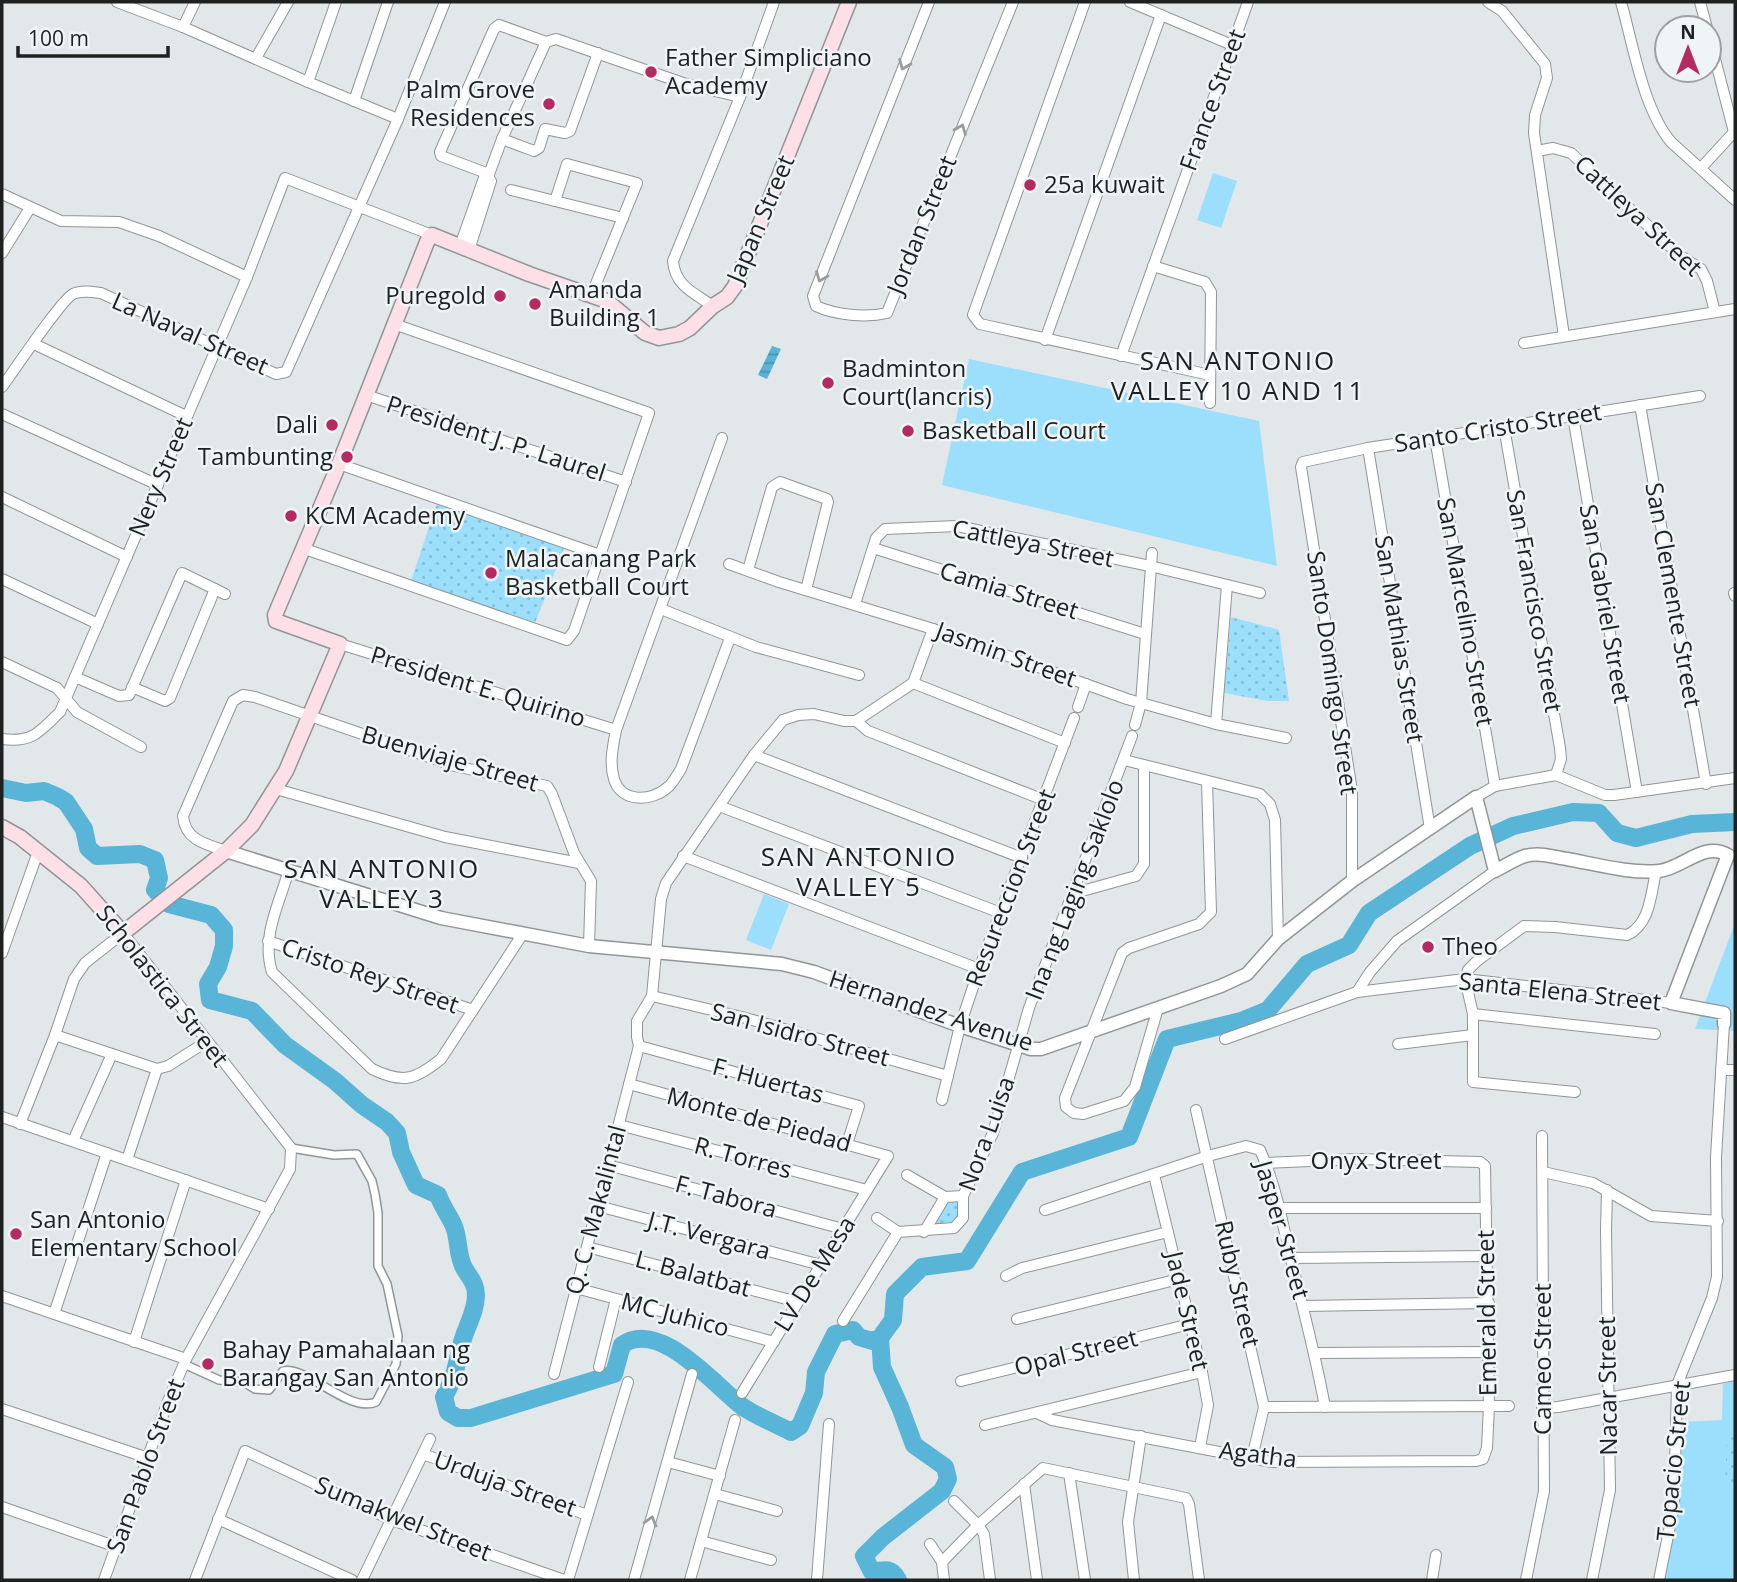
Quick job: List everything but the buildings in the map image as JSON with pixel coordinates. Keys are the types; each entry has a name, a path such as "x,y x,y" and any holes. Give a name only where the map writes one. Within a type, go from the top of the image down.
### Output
{"main road":[{"name":"Japan Street","path":"713,306 727,297 735,286 849,2"},
{"path":"123,933 226,851 251,825 276,789 311,718 340,644 276,621 275,615 305,549 429,237 432,235 617,307 645,332 659,338 679,334 690,328 713,306"},
{"name":"Scholastica Street","path":"2,827 20,837 81,886 123,933"}],"street":[{"path":"183,27 195,2"},
{"path":"256,58 288,2"},
{"path":"308,82 336,2"},
{"path":"354,101 388,2"},
{"path":"432,235 359,206 445,2"},
{"name":"Japan Street","path":"713,306 680,282 674,273 673,261 740,97 774,2"},
{"name":"Jordan Street","path":"929,2 813,296 816,306 828,311 876,316 887,313 1013,2"},
{"path":"1086,2 973,315 980,324 1210,375"},
{"path":"1130,2 1232,45"},
{"name":"France Street","path":"1121,356 1248,2"},
{"path":"1488,2 1502,11 1545,64 1547,78 1535,115 1534,133 1564,336"},
{"path":"1621,2 1655,119 1671,142 1735,200"},
{"path":"124,3 398,118"},
{"path":"1045,340 1161,15"},
{"path":"489,175 441,156 440,152 496,26 499,25 546,42 556,39 687,84 740,97"},
{"path":"465,248 479,206 491,181 489,175 502,139 546,42"},
{"path":"502,139 534,151 539,148 545,129 565,134 570,131 598,53"},
{"path":"1701,168 1735,132 1722,84"},
{"name":"Cattleya Street","path":"1537,151 1553,148 1571,153 1679,255 1701,269 1715,312"},
{"path":"555,201 567,164 637,183 591,296"},
{"name":"Nery Street","path":"2,739 19,741 40,731 60,712 247,277 285,178 359,206"},
{"path":"511,190 623,218"},
{"path":"2,194 61,221 119,222 159,236 247,277"},
{"name":"La Naval Street","path":"2,387 51,318 72,294 87,292 101,293 276,374 286,372 359,206"},
{"path":"2,253 30,208"},
{"path":"1153,266 1205,282 1211,292 1210,403"},
{"path":"1524,343 1735,309"},
{"path":"305,549 567,640 574,631 649,415 647,411 394,324"},
{"path":"34,344 186,416"},
{"name":"President J. P. Laurel","path":"366,395 626,482"},
{"name":"Santo Cristo Street","path":"1301,467 1306,460 1368,448 1700,396"},
{"name":"San Clemente Street","path":"1640,405 1706,784"},
{"path":"2,414 158,485"},
{"name":"San Gabriel Street","path":"1573,416 1637,792"},
{"name":"San Francisco Street","path":"1504,427 1562,759 1556,775"},
{"path":"722,438 616,730 611,766 614,781 621,793 634,798 652,798 669,787 681,769 730,638"},
{"name":"San Marcelino Street","path":"1435,438 1495,786"},
{"name":"San Mathias Street","path":"1368,448 1430,830"},
{"path":"339,464 600,555"},
{"name":"Santo Domingo Street","path":"1301,467 1352,791 1352,881"},
{"path":"748,570 772,487 780,482 827,499 828,502 806,590"},
{"path":"2,497 127,556"},
{"name":"Cattleya Street","path":"873,548 876,538 885,529 957,526 1150,566 1260,593"},
{"path":"855,604 873,548"},
{"name":"Camia Street","path":"873,548 1146,634"},
{"path":"1135,725 1141,703 1152,553"},
{"name":"Jasmin Street","path":"729,564 933,629 1141,703 1216,724 1286,738"},
{"path":"75,677 119,696 129,695 132,687 182,573 220,592 170,698 164,701 132,687"},
{"path":"2,579 98,625"},
{"path":"1216,724 1227,585"},
{"path":"661,609 730,638 859,675"},
{"path":"933,629 914,683 856,721 868,731 1044,800"},
{"name":"President E. Quirino","path":"340,644 616,730"},
{"path":"2,662 57,688 77,712 141,747"},
{"path":"914,683 1065,743"},
{"path":"1078,707 1086,684"},
{"path":"226,851 190,835 184,828 183,816 233,701 243,695 255,697 311,718"},
{"name":"Q. C. Makalintal","path":"554,1374 639,1046 638,1021 652,996 661,899 666,883 754,755 783,720 814,714 856,721"},
{"name":"Buenviaje Street","path":"311,718 455,766 543,784 552,794 579,863 591,881 589,946"},
{"name":"Resureccion Street","path":"942,1100 960,1026 979,969 1074,718"},
{"name":"Ina ng Laging Saklolo","path":"1018,1044 1029,1008 1132,736"},
{"path":"754,755 1022,858"},
{"path":"1124,760 1260,794 1270,804 1275,820 1278,939"},
{"path":"1074,893 1136,876 1144,864 1144,766"},
{"path":"1556,775 1605,795 1706,784 1735,778"},
{"name":"Hernandez Avenue","path":"226,851 440,918 522,935 589,946 782,964 814,972 960,1026 1041,1049 1247,974 1278,939 1352,881 1476,797 1495,786 1556,775"},
{"path":"1158,1008 1131,1095 1124,1101 1083,1114 1074,1113 1066,1107 1065,1098 1122,953 1129,948 1199,924 1211,912 1207,782"},
{"path":"276,789 445,837 579,863"},
{"path":"1476,797 1495,871"},
{"path":"719,806 1001,913"},
{"path":"1357,992 1370,972 1397,941 1495,871 1523,857 1540,854 1613,867 1656,871 1676,867 1704,851 1720,850 1728,855 1671,1003"},
{"path":"2,953 38,852"},
{"path":"683,856 979,969"},
{"path":"289,870 268,941 268,958 272,972 372,1069 386,1076 403,1079 422,1074 441,1059 522,935"},
{"path":"1575,1092 1472,1082 1473,1014 1465,979 1468,970 1524,926 1627,935 1636,931 1644,921 1656,871"},
{"path":"20,1124 74,979 85,964 123,933"},
{"name":"Scholastica Street","path":"123,933 290,1148"},
{"name":"Cristo Rey Street","path":"268,941 473,1010"},
{"name":"Santa Elena Street","path":"1225,1039 1357,992 1465,979 1671,1003 1728,1016"},
{"name":"San Isidro Street","path":"652,996 742,1017 948,1076"},
{"path":"1473,1014 1655,1034"},
{"name":"Topacio Street","path":"1659,1580 1674,1506 1677,1385 1712,1298 1717,1277 1716,1157 1721,1070 1728,1016"},
{"path":"55,1035 157,1069 168,1066 206,1042"},
{"path":"1398,1044 1472,1035"},
{"name":"Nora Luisa","path":"898,1233 954,1228 959,1224 964,1208 963,1196 993,1133 1018,1044"},
{"name":"F. Huertas","path":"639,1046 859,1106 846,1143"},
{"path":"73,1141 112,1054"},
{"path":"127,1160 157,1069"},
{"path":"1721,1070 1735,1070"},
{"name":"Monte de Piedad","path":"629,1084 888,1156"},
{"name":"Ruby Street","path":"1196,1110 1264,1407 1252,1458"},
{"path":"2,1117 268,1209"},
{"name":"R. Torres","path":"619,1125 867,1190"},
{"name":"Cameo Street","path":"1526,1580 1544,1490 1542,1136"},
{"name":"Jasper Street","path":"1045,1210 1208,1156 1246,1146 1260,1150 1280,1208 1315,1353 1325,1407"},
{"path":"2,1296 185,1361 219,1380 244,1382 264,1391 269,1390 283,1371 292,1370 337,1394 367,1405 376,1402 387,1383 398,1353 398,1336 387,1284 378,1266 378,1213 372,1181 358,1154 334,1155 290,1148"},
{"name":"San Pablo Street","path":"104,1580 185,1361 290,1169 290,1148"},
{"path":"54,1314 107,1153"},
{"name":"LV De Mesa","path":"742,1393 888,1156"},
{"name":"Onyx Street","path":"1265,1163 1356,1159 1480,1162 1485,1166"},
{"name":"F. Tabora","path":"608,1165 843,1229"},
{"name":"Emerald Street","path":"1483,1459 1487,1448 1489,1406 1485,1166"},
{"path":"1543,1172 1583,1180 1608,1190 1651,1216 1718,1221"},
{"path":"907,1174 945,1198 963,1196"},
{"name":"Jade Street","path":"1154,1175 1208,1405 1200,1447"},
{"path":"134,1342 186,1180"},
{"name":"Nacar Street","path":"1592,1580 1610,1490 1608,1190"},
{"path":"924,1232 945,1198"},
{"name":"J.T. Vergara","path":"598,1206 821,1265"},
{"path":"1280,1208 1486,1208"},
{"path":"843,1321 898,1233 877,1218"},
{"path":"1006,1276 1022,1268 1168,1232"},
{"name":"L. Balatbat","path":"587,1247 798,1302"},
{"path":"1291,1258 1487,1256"},
{"path":"1017,1319 1179,1279"},
{"name":"MC Juhico","path":"576,1288 774,1342"},
{"path":"599,1367 616,1299"},
{"path":"1303,1306 1489,1303"},
{"name":"Opal Street","path":"961,1381 1190,1324"},
{"path":"1315,1353 1488,1352"},
{"path":"985,1425 1202,1372"},
{"path":"634,1580 692,1374"},
{"path":"1542,1408 1735,1375"},
{"path":"566,1580 628,1382"},
{"path":"1264,1407 1509,1406"},
{"path":"2,1409 148,1458"},
{"name":"Agatha","path":"1037,1413 1052,1420 1272,1462 1483,1459"},
{"path":"690,1580 735,1420"},
{"path":"817,1580 829,1424"},
{"path":"1134,1580 1128,1522 1141,1436"},
{"path":"362,1580 430,1439"},
{"name":"Sumakwel Street","path":"218,1518 244,1451 391,1520 566,1580"},
{"name":"Urduja Street","path":"423,1454 587,1515"},
{"path":"668,1462 720,1476"},
{"path":"942,1562 978,1525 1043,1468 1186,1498 1199,1580"},
{"path":"1069,1473 1085,1580"},
{"path":"1024,1484 1037,1580"},
{"path":"715,1494 777,1511"},
{"path":"954,1501 984,1534 990,1580"},
{"path":"2,1507 117,1547"},
{"path":"195,1580 218,1518 352,1580"},
{"path":"701,1541 771,1560"},
{"path":"930,1544 942,1562 944,1580"},
{"path":"1432,1580 1436,1555"}],"shaded area":[{"path":"1213,173 1237,181 1221,228 1197,220"},
{"path":"772,346 781,349 767,379 758,375"},
{"path":"969,359 1259,421 1277,566 942,485"},
{"path":"437,503 564,548 535,623 411,581"},
{"path":"1231,617 1279,630 1289,701 1268,701 1224,693"},
{"path":"764,894 789,904 771,950 746,940"},
{"path":"1735,923 1735,1031 1695,1029"},
{"path":"955,1201 962,1207 955,1221 932,1227 946,1204"},
{"path":"1735,1381 1735,1580 1664,1580 1676,1517 1680,1422 1722,1420 1723,1384"},
{"path":"1727,1434 1735,1434 1735,1486 1725,1486"}],"waterway":[{"path":"2,788 26,793 44,791 66,802 84,829 88,848 97,856 140,854 155,860 159,878 155,890 169,904 211,915 224,930 224,946 218,967 208,984 210,1000 252,1011 285,1045 335,1081 397,1133 401,1152 416,1185 438,1195 453,1224 461,1261 476,1290 476,1302 453,1378 444,1397 448,1412 458,1418 471,1418 614,1374 622,1345 637,1339 653,1340 670,1347 743,1407 791,1432 800,1426 814,1393 816,1372 835,1334 853,1330 859,1337 872,1341 880,1338 893,1320 895,1294 922,1267 967,1261 1022,1172 1129,1137 1167,1039 1241,1021 1268,1010 1307,964 1349,945 1369,913 1470,846 1513,826 1573,812 1599,813 1617,833 1636,838 1692,824 1735,822"},
{"path":"880,1338 882,1367 914,1445 945,1467 948,1479 942,1491 883,1537 864,1556 872,1572 888,1570 898,1580"}],"place":[{"name":"Father Simpliciano Academy","path":"651,72"},
{"name":"Palm Grove Residences","path":"549,104"},
{"name":"25a kuwait","path":"1030,185"},
{"name":"Puregold","path":"500,296"},
{"name":"Amanda Building 1","path":"535,304"},
{"name":"Badminton Court(lancris)","path":"828,383"},
{"name":"Dali","path":"332,425"},
{"name":"Basketball Court","path":"908,431"},
{"name":"Tambunting","path":"347,457"},
{"name":"KCM Academy","path":"291,516"},
{"name":"Malacanang Park Basketball Court","path":"491,573"},
{"name":"Theo","path":"1428,947"},
{"name":"San Antonio Elementary School","path":"16,1234"},
{"name":"Bahay Pamahalaan ng Barangay San Antonio","path":"208,1364"}],"district":[{"name":"SAN ANTONIO VALLEY 10 AND 11","path":"1238,376"},
{"name":"SAN ANTONIO VALLEY 5","path":"859,872"},
{"name":"SAN ANTONIO VALLEY 3","path":"382,884"}]}
